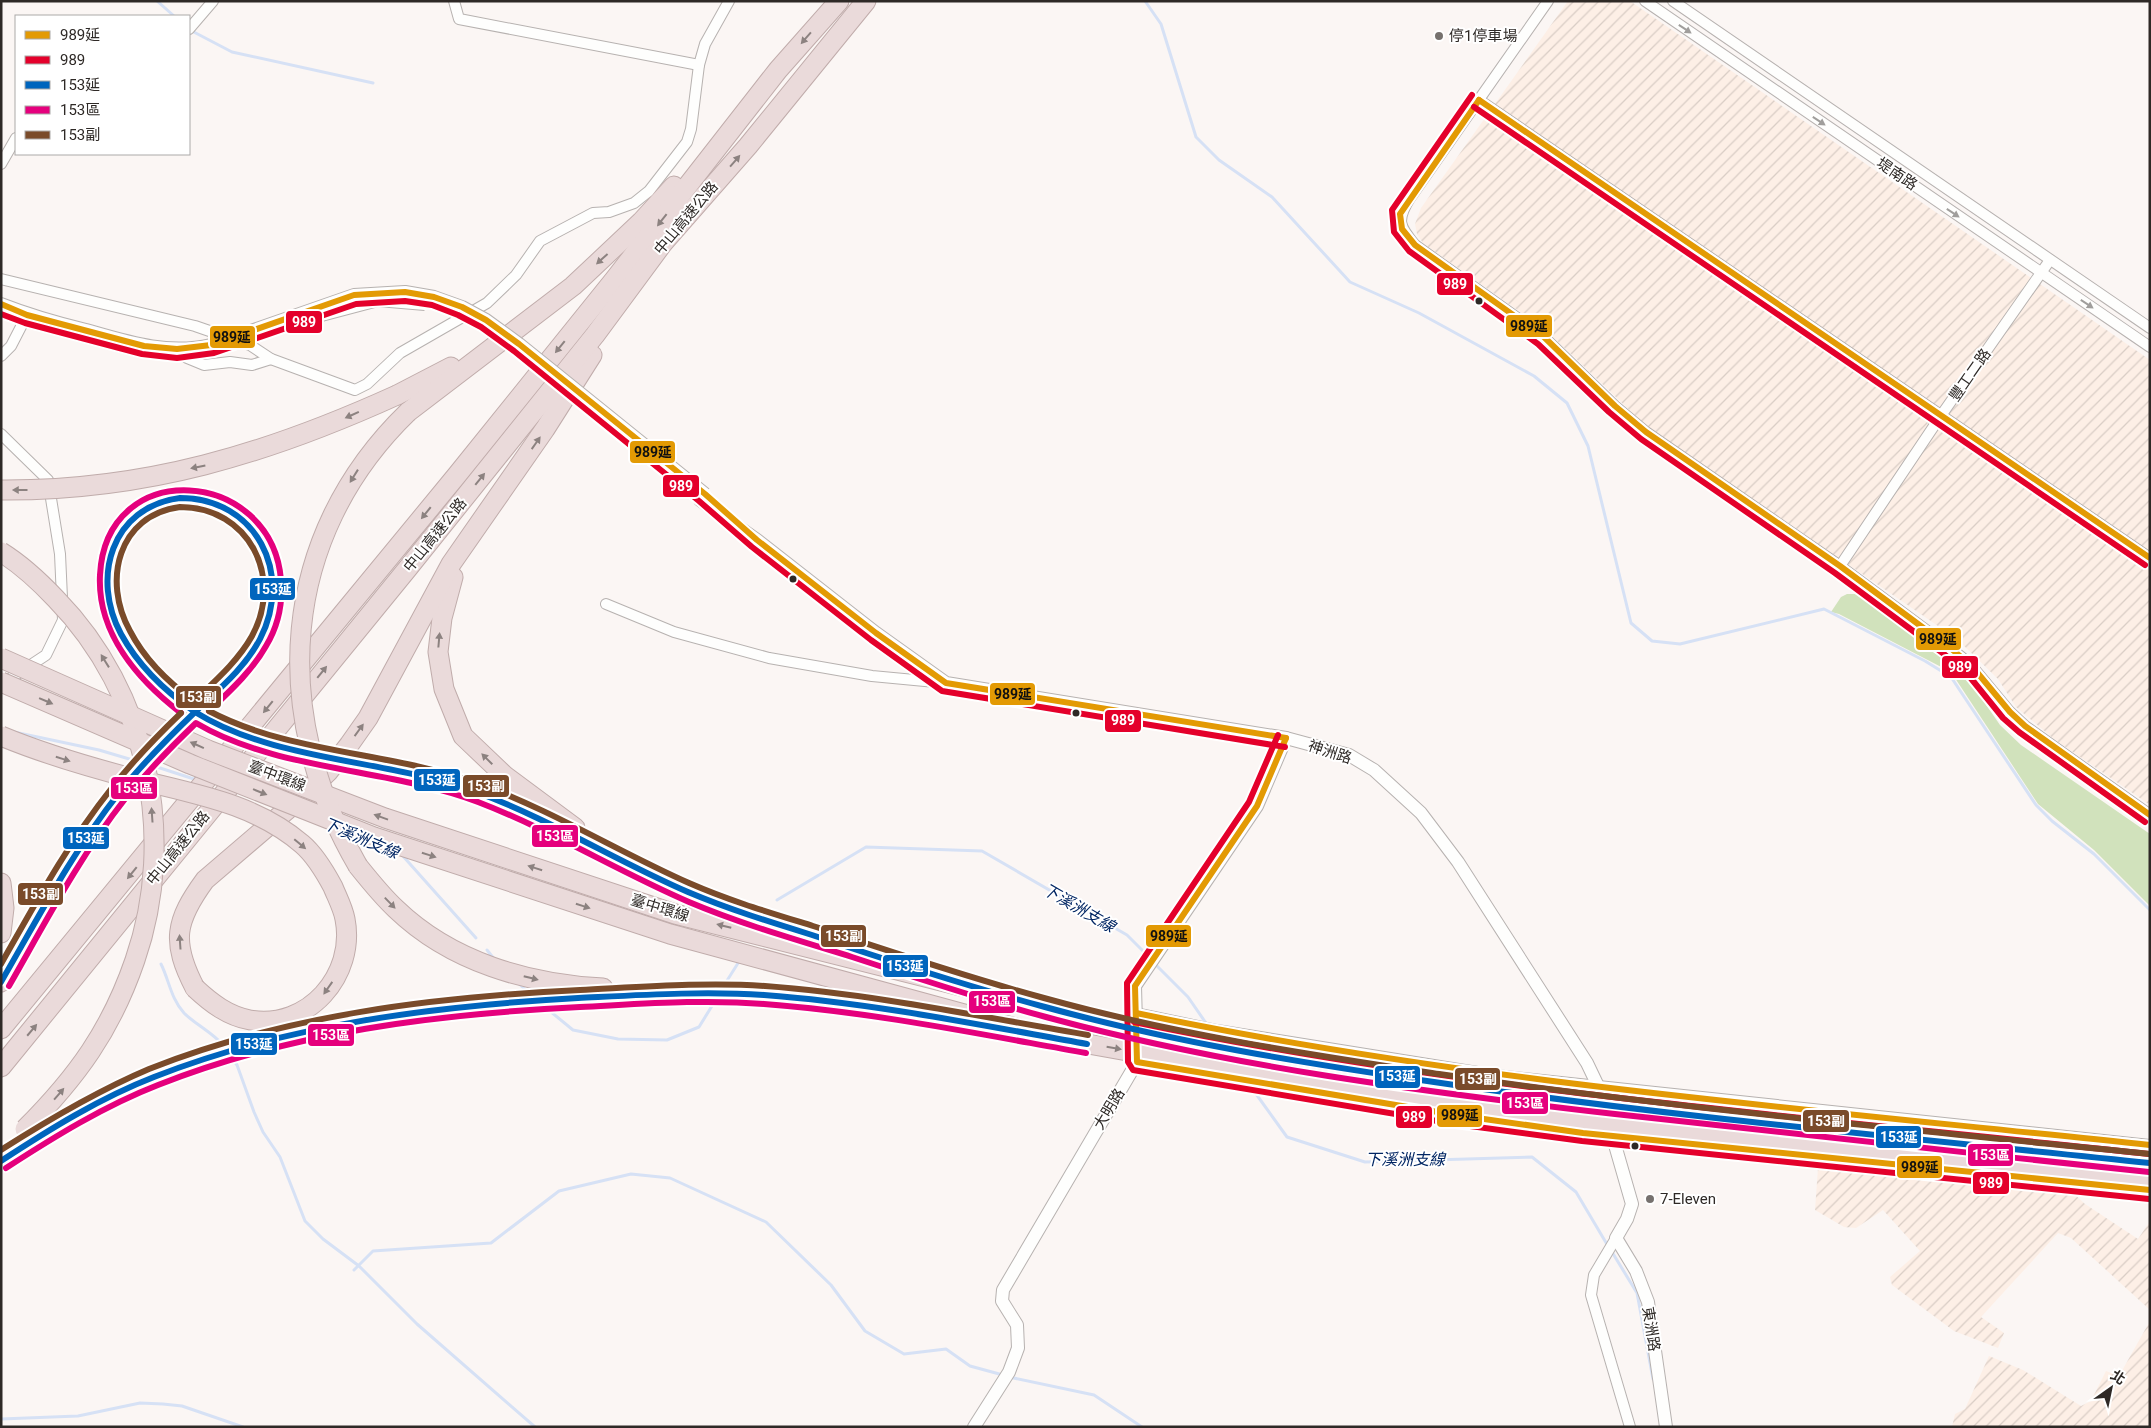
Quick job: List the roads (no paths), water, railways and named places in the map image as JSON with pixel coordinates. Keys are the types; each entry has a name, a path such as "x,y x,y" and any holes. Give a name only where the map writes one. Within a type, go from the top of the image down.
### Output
{"highway":[{"name":"中山高速公路","path":"1,1029 457,475 614,280 778,70 838,1"},
{"name":"中山高速公路","path":"1,1067 595,336 663,244 748,146 866,1"},
{"path":"778,70 641,222 572,286 408,412 371,450 340,499 320,548 303,608 298,643 300,686 305,724 327,801 358,866 397,910 437,940 476,962 543,981 576,985 786,997 1049,1037"},
{"path":"1,736 34,750 228,802 255,813 303,845 326,874 345,919 346,946 343,963 330,987 319,1000 288,1017 268,1020 250,1020 230,1014 211,1003 195,988 185,969 179,933 183,916 195,894 206,880 302,797 328,772 344,752 368,718 451,564 545,429 663,244"},
{"path":"1,490 54,490 130,481 209,465 290,439 397,395 445,370 532,318"},
{"path":"1,982 74,858 119,793 169,737 241,666 265,631 271,608 273,585 269,560 260,539 242,518 218,504 191,498 168,500 145,508 129,520 111,554 108,573 109,602 116,625 132,652 158,683 191,710 220,727 271,746 415,774 474,792 522,811 631,867 720,905 1042,1007"},
{"path":"475,531 452,578 442,618 438,652 444,688 464,736 505,776 589,838 720,905"},
{"path":"1,552 40,582 68,611 97,649 121,690 135,725 144,755 150,786 153,831 153,866 145,925 126,984 95,1046 74,1078 33,1132 1,1161"},
{"name":"臺中環線","path":"1,658 208,750 385,818 676,914 1151,1034 1396,1078 1582,1102 2150,1163"},
{"name":"臺中環線","path":"1,683 190,764 374,837 670,934 1049,1037 1273,1077 1578,1124 2150,1185"},
{"path":"1,883 4,908 1,932"},
{"path":"1,1150 33,1132 153,1077 230,1050 298,1033 432,1011 509,1001 726,993"}],"street":[{"path":"190,28 213,1"},
{"path":"454,1 459,19 699,65"},
{"path":"1,279 195,326 250,344 271,360 355,390 367,384 400,353 487,303 516,275 540,241 592,213 609,212 634,203 649,191 686,142 690,129 699,65 706,44 729,1"},
{"path":"1548,1 1400,214 1402,229 1415,245 1544,337 1615,406 1646,432 1840,566 1971,665 2010,712 2025,726 2150,815"},
{"name":"堤南路","path":"1645,1 2150,347"},
{"name":"堤南路","path":"1673,1 2150,328"},
{"path":"1479,100 1940,417 2150,558"},
{"path":"1,164 15,140"},
{"name":"豐工二路","path":"1840,566 1940,417 2050,260"},
{"name":"神洲路","path":"1,304 28,315 144,346 177,350 211,345 354,295 378,292 405,292 434,297 462,307 486,320 519,344 757,540 876,633 946,683 1286,738 1349,755 1374,770 1392,784 1421,813 1480,893 1587,1064 1598,1086 1632,1204 1627,1219 1616,1238"},
{"path":"1,356 11,346 28,315"},
{"path":"177,350 187,358 204,365 230,362 252,365 271,360"},
{"path":"1,434 48,480 60,554 63,620 46,655 1,683"},
{"path":"606,604 674,632 769,658 872,676 946,683"},
{"path":"1286,738 1257,806 1135,986 1137,1062 1213,1072 1500,1122 1611,1136 2010,1174 2150,1190"},
{"path":"1136,1013 1217,1030 1486,1073 2150,1145"},
{"name":"大明路","path":"974,1427 974,1424 1009,1372 1018,1348 1018,1326 1002,1301 1004,1290 1137,1062"},
{"path":"1616,1238 1594,1275 1591,1295 1630,1427"},
{"name":"東洲路","path":"1616,1238 1636,1271 1648,1302 1666,1427"}],"waterway":[{"path":"157,1 173,15"},
{"path":"1145,1 1161,24 1196,137 1219,160 1272,197 1350,282 1419,313 1534,376 1567,403 1588,446 1631,623 1652,641 1680,644 1824,609 1925,661 1951,677 2036,805 2052,821 2094,854 2150,910"},
{"path":"190,30 232,52 373,83"},
{"name":"下溪洲支線","path":"14,732 99,750 136,761"},
{"name":"下溪洲支線","path":"157,767 197,780"},
{"name":"下溪洲支線","path":"777,900 866,847 982,851 1127,935 1150,958"},
{"name":"下溪洲支線","path":"402,855 476,938"},
{"name":"下溪洲支線","path":"487,950 495,960"},
{"name":"下溪洲支線","path":"723,987 740,960"},
{"name":"下溪洲支線","path":"1154,963 1188,997 1208,1026"},
{"path":"161,964 173,996 180,1008 224,1046"},
{"name":"下溪洲支線","path":"517,982 529,993"},
{"name":"下溪洲支線","path":"545,1007 573,1030 618,1039 667,1040 699,1027 715,1001"},
{"path":"231,1057 237,1065 263,1132 280,1157 305,1221 323,1239 359,1266 417,1324 535,1427"},
{"name":"下溪洲支線","path":"1246,1080 1287,1137 1365,1162 1532,1157 1576,1192 1608,1246"},
{"path":"354,1270 373,1251 491,1243 559,1191 631,1174 670,1178 766,1222 831,1285 865,1331 904,1354 946,1349 970,1366 1003,1375"},
{"name":"下溪洲支線","path":"1612,1252 1637,1293 1653,1379"},
{"path":"1009,1377 1094,1395 1142,1427"},
{"path":"1,1419 78,1416 140,1403 182,1406 243,1427"}],"place":[{"name":"停1停車場","path":"1439,36"},
{"name":"7-Eleven","path":"1650,1199"}]}
